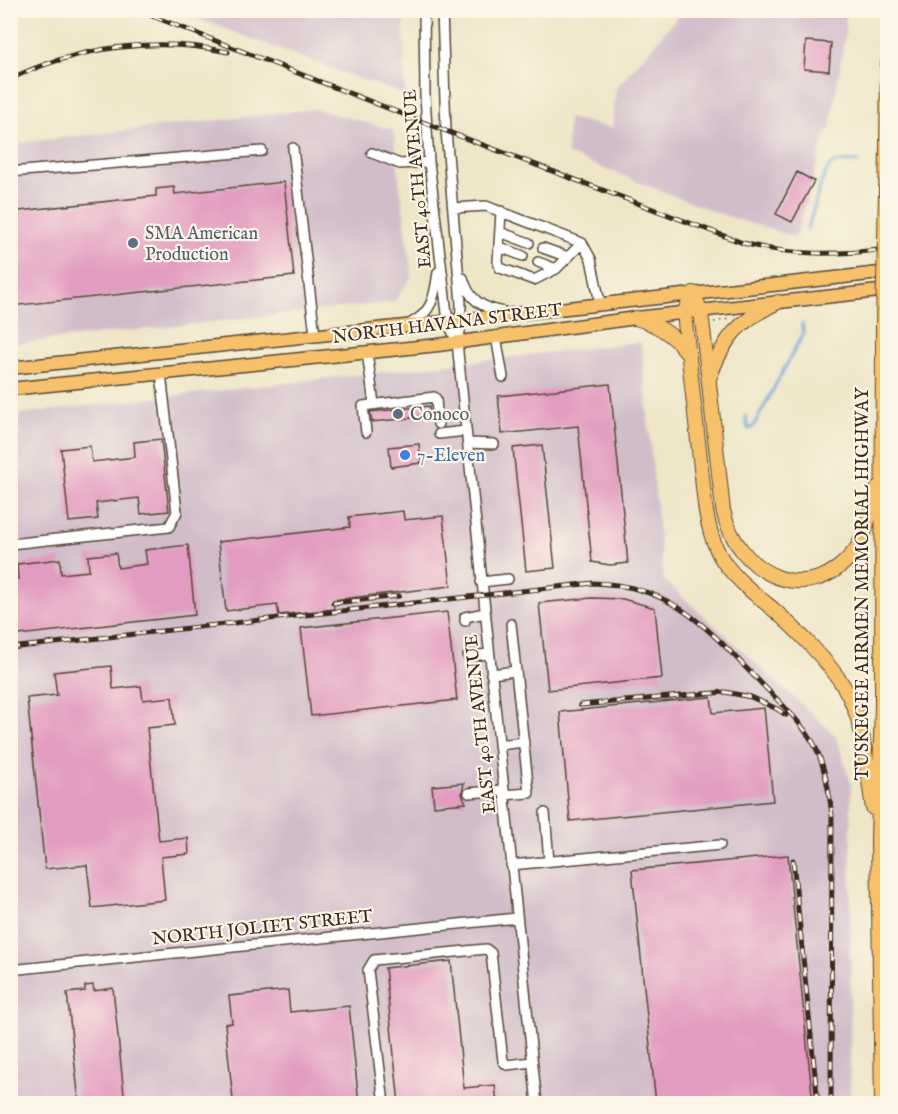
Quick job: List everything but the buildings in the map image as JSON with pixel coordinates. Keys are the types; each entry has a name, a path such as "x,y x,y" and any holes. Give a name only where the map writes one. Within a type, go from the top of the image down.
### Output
{"highway":[{"name":"TUSKEGEE AIRMEN MEMORIAL HIGHWAY","path":"882,1104 878,840 882,694 881,476 888,64"},
{"path":"693,293 701,311 725,520 738,548 749,560 763,571 779,578 795,581 818,577 838,568 856,550 860,542 881,476"},
{"path":"693,293 684,313 705,505 711,536 725,564 737,578 793,627 844,686 858,721 864,745 878,840"},
{"path":"709,378 719,352 733,331 747,319 777,302"},
{"path":"636,318 664,330 675,338 689,355"}],"main road":[{"name":"NORTH HAVANA STREET","path":"10,368 448,322 888,272"},
{"name":"NORTH HAVANA STREET","path":"10,389 457,342 636,318 888,290"}],"street":[{"name":"EAST 40TH AVENUE","path":"424,10 424,95 429,162 448,322 457,342 537,1104"},
{"name":"EAST 40TH AVENUE","path":"442,10 444,105 459,261 461,320 457,342"},
{"path":"294,148 315,335"},
{"path":"10,172 262,151"},
{"path":"372,153 400,164 429,162"},
{"path":"453,208 486,206 582,243 591,259 600,303"},
{"path":"501,212 499,266 520,276 534,280 556,268 582,243"},
{"path":"500,231 529,243"},
{"path":"500,247 523,256"},
{"path":"543,248 568,257"},
{"path":"404,326 420,318 428,310 434,297 440,255"},
{"path":"459,261 466,288 474,299 492,310 519,314"},
{"path":"538,262 556,268"},
{"path":"496,336 503,376"},
{"path":"367,352 374,404"},
{"path":"10,544 169,527 177,512 161,374"},
{"path":"366,432 363,407 434,397 439,429 466,430"},
{"path":"468,443 494,444"},
{"path":"481,582 508,579"},
{"path":"465,621 465,617 485,613"},
{"path":"469,793 529,793 511,624"},
{"path":"468,656 489,654"},
{"path":"491,674 516,671"},
{"path":"499,745 524,742"},
{"path":"545,813 549,861"},
{"path":"512,865 720,845"},
{"name":"NORTH JOLIET STREET","path":"10,970 517,918"},
{"path":"384,1104 368,970 374,960 486,949 491,953 503,1061 507,1065 532,1062"}],"path":[{"path":"710,322 734,319"}],"shaded area":[{"path":"176,11 404,11 405,95"},
{"path":"683,11 846,11 845,36 830,129 826,132 796,237 723,215 567,154 568,118 612,128 616,88"},
{"path":"315,109 393,130 412,276 394,302 11,344 10,144"},
{"path":"641,342 663,579 836,736 851,783 850,1103 11,1103 10,415"}],"waterway":[{"path":"807,228 821,183 829,167 837,162 858,162"},
{"path":"746,416 749,429 753,427 803,334 802,324"}],"railway":[{"path":"137,10 446,131 743,243 779,250 815,253 888,249"},
{"path":"10,79 62,59 117,48 173,45 228,52"},
{"path":"10,648 593,583 645,591 666,600 685,612 721,642 780,702 808,735 821,761 832,815 831,1104"},
{"path":"333,603 399,596"},
{"path":"580,705 725,692 751,697 786,715"},
{"path":"793,860 818,1104"}],"place":[{"name":"SMA American Production","path":"133,243"},
{"name":"Conoco","path":"398,414"},
{"name":"7-Eleven","path":"405,455"}]}
